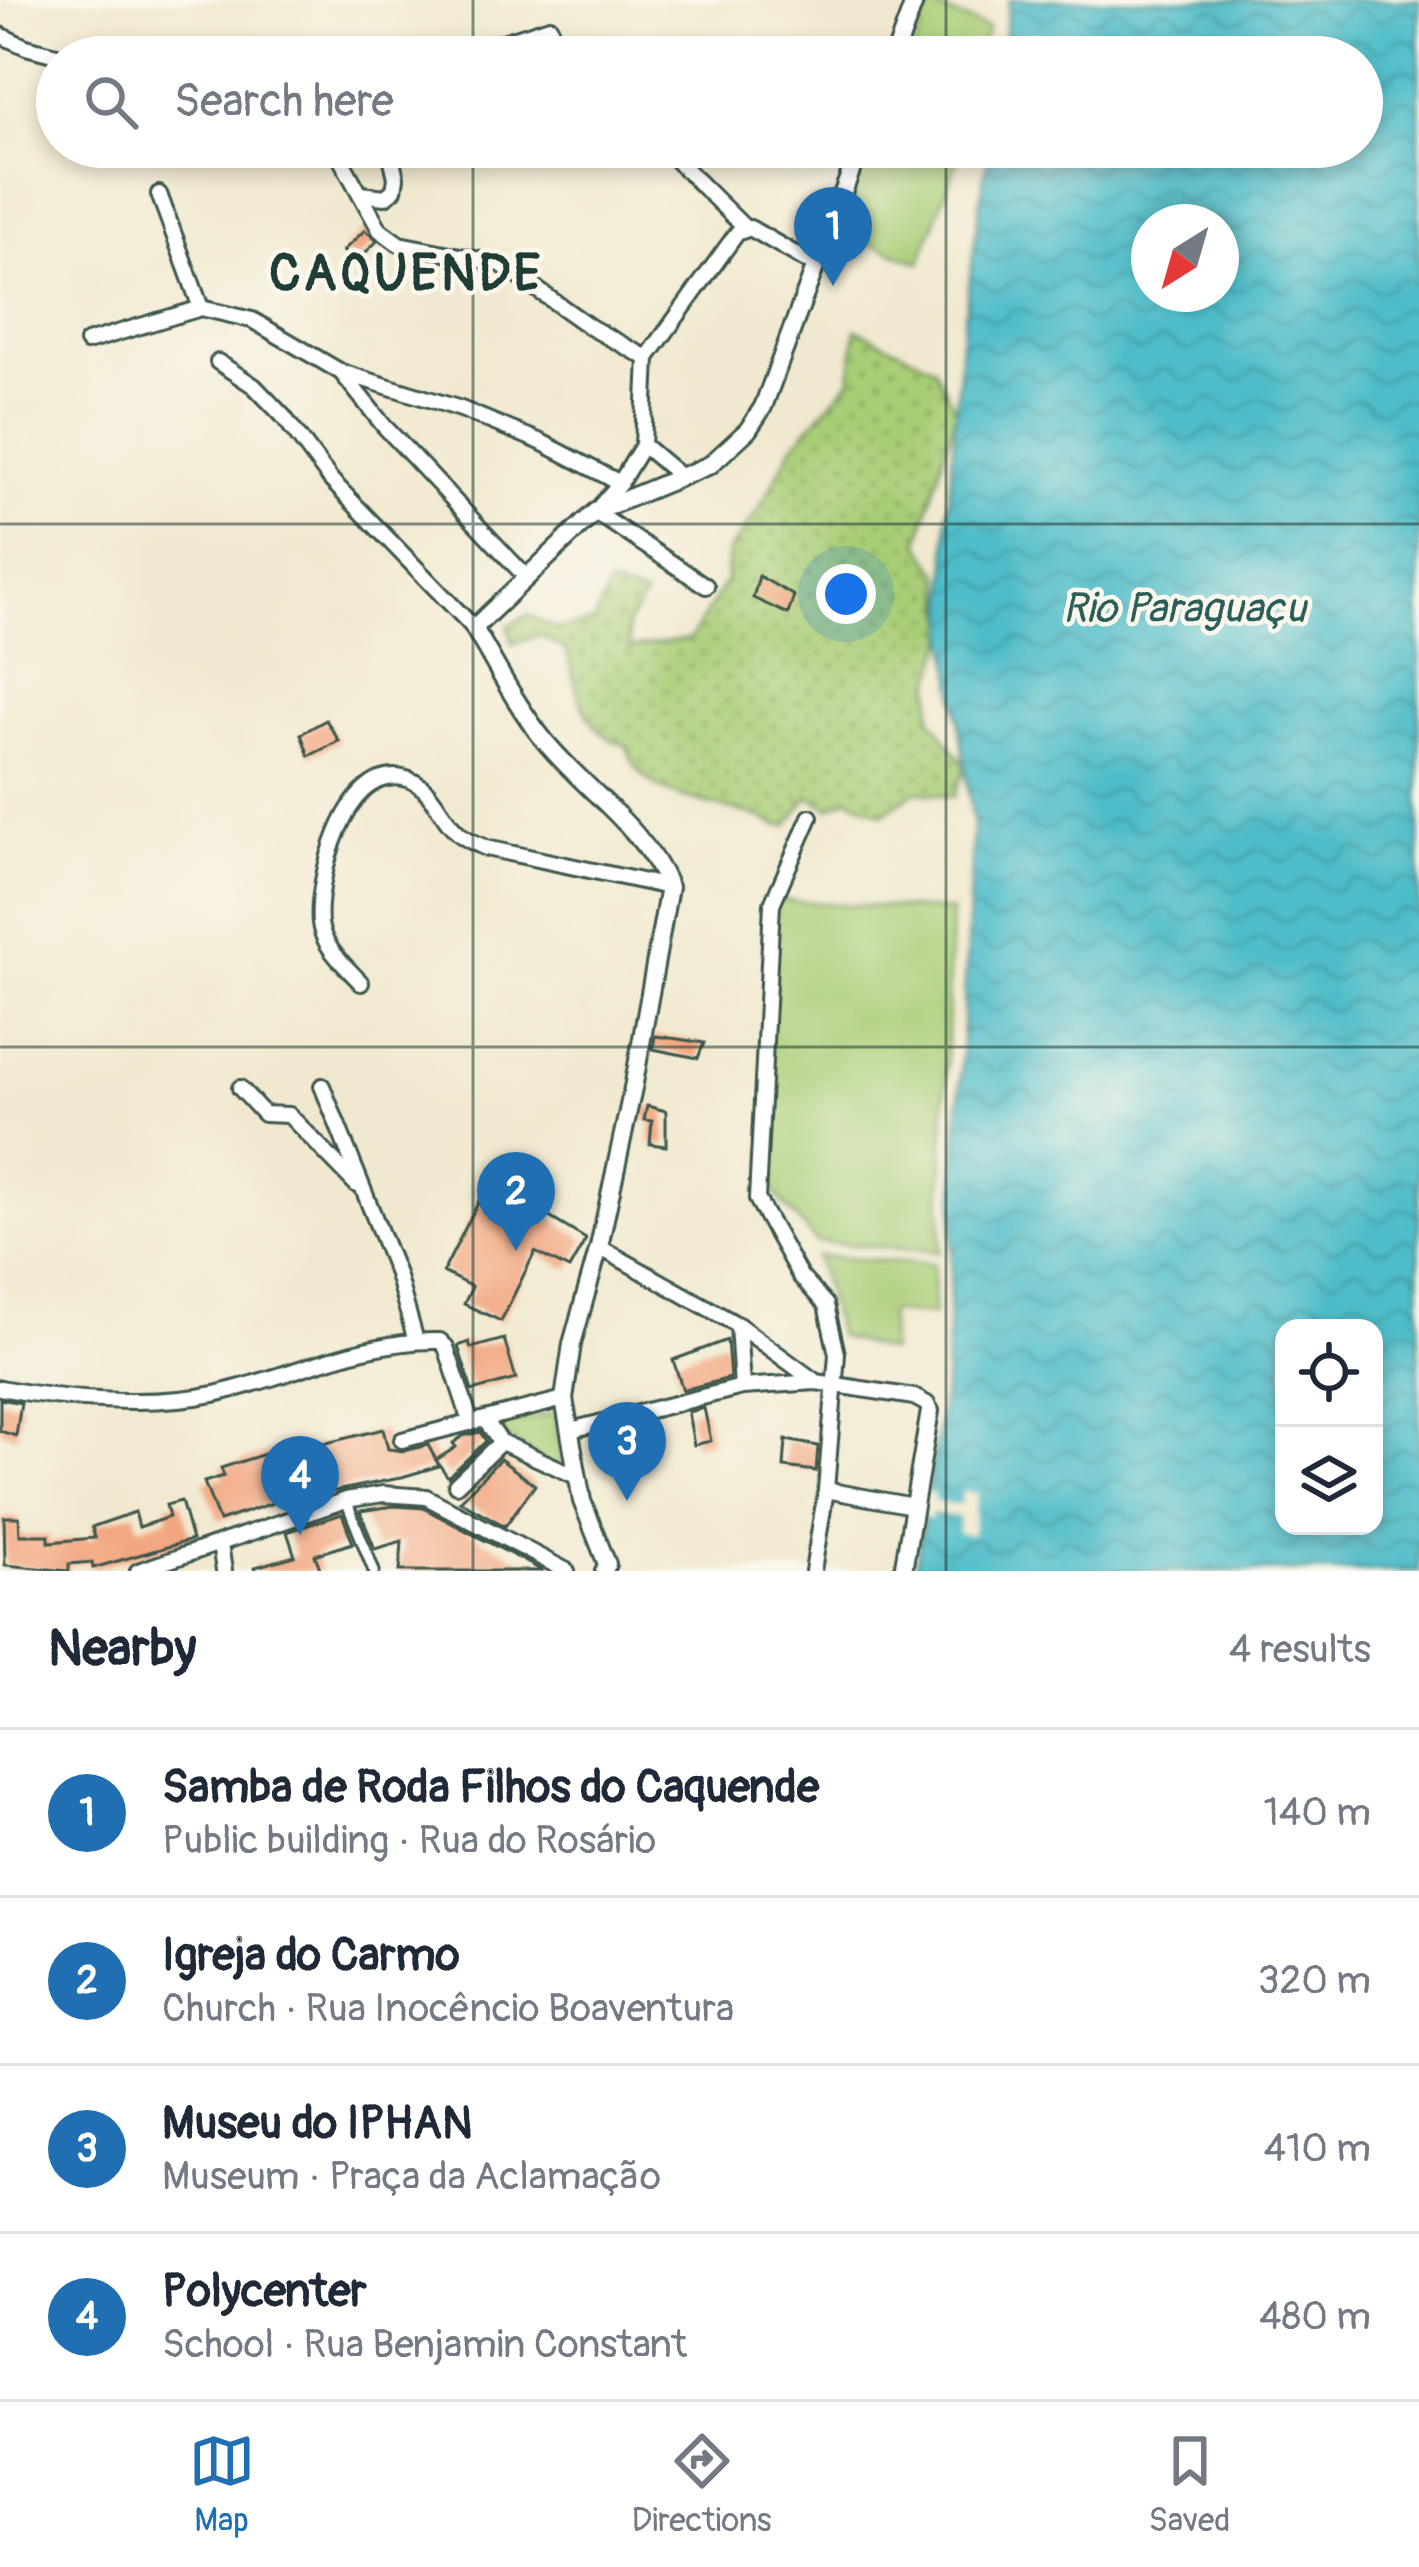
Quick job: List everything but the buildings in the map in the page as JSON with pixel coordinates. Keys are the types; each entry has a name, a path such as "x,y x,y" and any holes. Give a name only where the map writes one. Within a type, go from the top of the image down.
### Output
{"street":[{"path":"902,36 915,0"},
{"path":"522,36 550,27"},
{"path":"0,35 36,50"},
{"path":"346,168 380,230 399,244 501,264 590,327 647,358"},
{"path":"361,194 385,197 394,190 394,168"},
{"path":"685,168 747,228 816,266"},
{"path":"595,512 710,465 729,451 763,407 852,168"},
{"path":"159,194 200,308"},
{"path":"475,628 620,483 643,445 647,358 736,233 747,228"},
{"path":"87,342 200,308 252,320 340,372 461,409 541,442 620,483"},
{"path":"218,362 254,386 283,416 331,480 475,628 534,727 629,824 658,860 669,887 634,1083 599,1247 572,1343 564,1399 582,1501 611,1569"},
{"path":"340,372 384,426 526,577"},
{"path":"643,445 681,477"},
{"path":"595,512 706,586"},
{"path":"362,983 330,950 320,928 321,901 340,824 367,790 384,780 401,777 419,785 462,837 486,848 669,887"},
{"path":"810,817 772,904 757,1199 800,1276 826,1305 837,1354 826,1490 813,1571"},
{"path":"322,1086 397,1274 416,1341"},
{"path":"240,1088 264,1114 289,1114 365,1193"},
{"path":"599,1247 738,1325 816,1382"},
{"path":"738,1325 742,1387"},
{"path":"0,1388 140,1399 213,1394 301,1367 416,1341 440,1341 478,1421 502,1442 578,1477"},
{"path":"571,1430 742,1387 816,1382 914,1397 930,1411 903,1571"},
{"path":"402,1440 564,1399"},
{"path":"456,1485 502,1442"},
{"path":"826,1490 913,1506"},
{"path":"138,1571 346,1500 382,1494 426,1497 567,1571"},
{"path":"346,1500 374,1571"},
{"path":"220,1544 224,1571"}],"green space":[{"path":"929,6 988,28 985,36 918,36"},
{"path":"860,168 954,168 920,263 837,230"},
{"path":"856,329 934,367 956,411 919,542 941,576 948,632 932,682 931,718 965,766 954,797 915,791 883,814 848,798 830,808 809,796 788,825 777,826 690,800 651,782 636,767 627,746 592,721 578,695 567,651 539,635 513,644 508,626 528,615 557,629 595,622 609,585 645,597 627,625 630,648 690,639 726,581 728,552 759,510 793,445 850,381"},
{"path":"775,900 951,911 940,1252 816,1242 764,1180"},
{"path":"816,1256 933,1264 934,1315 889,1312 890,1352 838,1336"},
{"path":"555,1413 562,1475 492,1427"}],"water":[{"name":"Rio Paraguaçu","path":"1009,0 1419,0 1419,1571 915,1571 945,1385 973,823 947,637 947,524 961,342 986,168 1383,168 1383,36 1005,36"}],"pier":[{"path":"963,1491 977,1493 972,1535 958,1533 959,1517 932,1513 931,1519 918,1517 922,1492 934,1494 933,1501 960,1505"}],"place":[{"name":"Samba de Roda Filhos do Caquende","path":"833,286"},
{"name":"Igreja do Carmo","path":"516,1251"},
{"name":"Museu do IPHAN","path":"627,1501"},
{"name":"Polycenter","path":"300,1535"}],"district":[{"name":"CAQUENDE","path":"406,274"}]}
